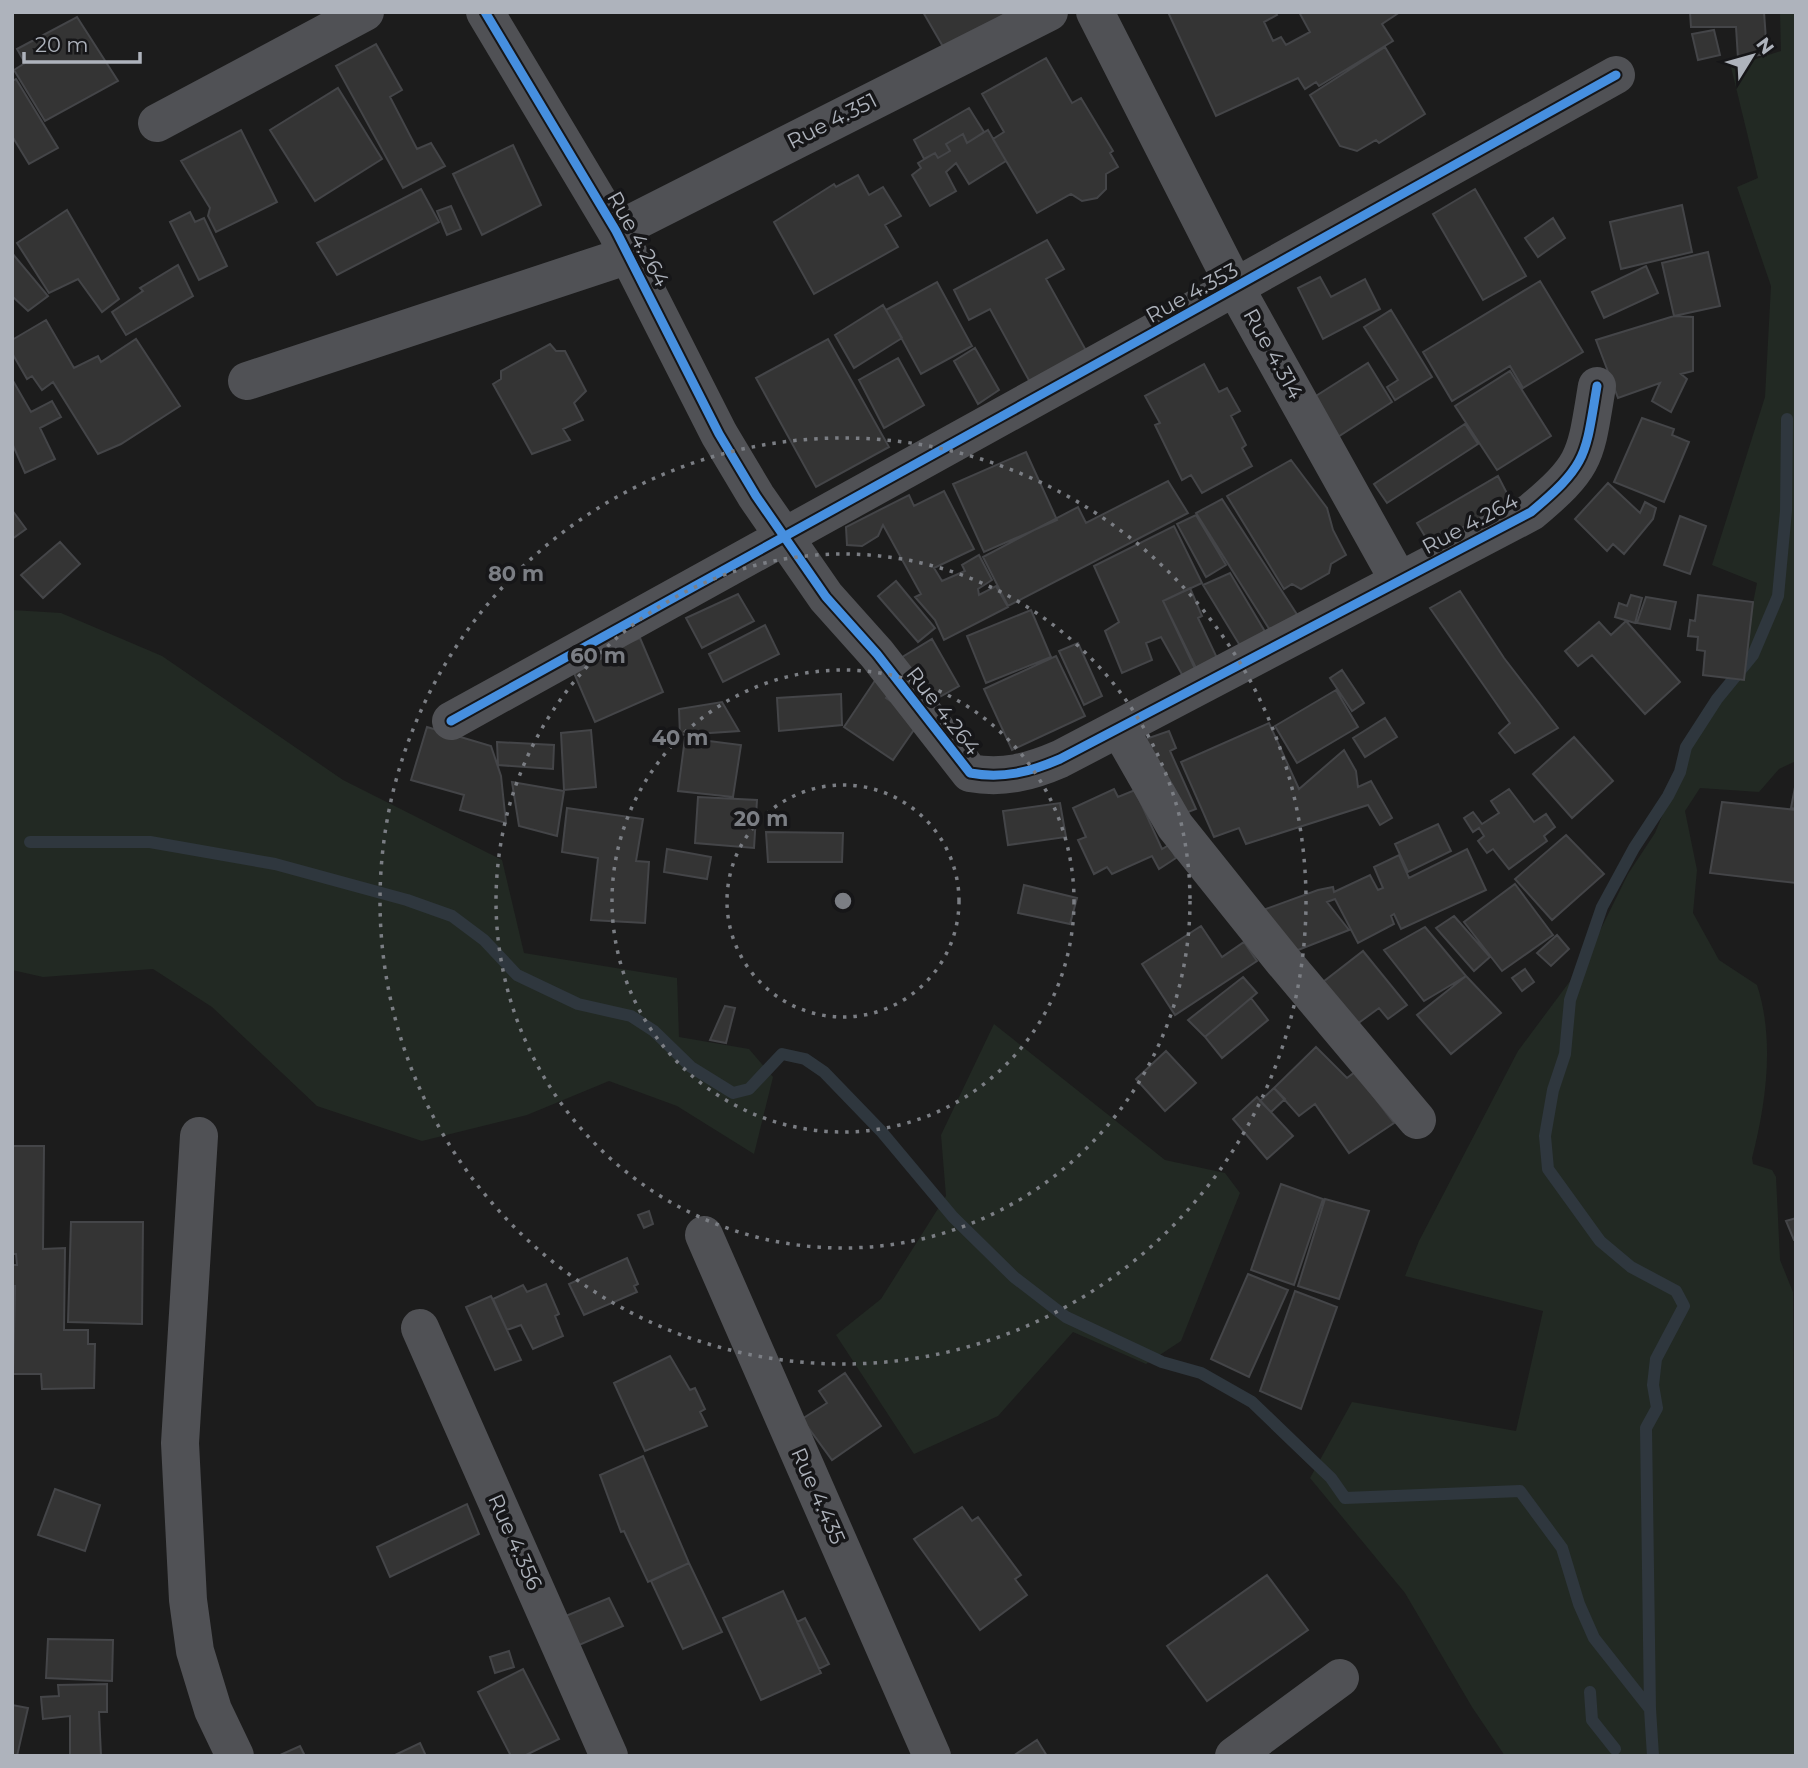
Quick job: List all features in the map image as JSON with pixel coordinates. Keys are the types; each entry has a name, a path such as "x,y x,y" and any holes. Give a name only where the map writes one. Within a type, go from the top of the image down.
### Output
{"street":[{"path":"157,123 365,12"},
{"name":"Rue 4.264","path":"485,12 622,243 719,434 782,536 826,597 877,654 970,773 993,777 1039,768 1119,729 1531,512 1568,481 1586,453 1598,386"},
{"name":"Rue 4.351","path":"247,381 622,243 1049,12"},
{"name":"Rue 4.314","path":"1095,12 1236,289 1399,581"},
{"name":"Rue 4.353","path":"451,721 782,536 1236,289 1616,75"},
{"path":"1119,729 1183,836 1284,962 1417,1120"},
{"path":"199,1136 180,1443 188,1600 195,1651 213,1710 235,1756"},
{"name":"Rue 4.435","path":"704,1235 932,1756"},
{"name":"Rue 4.356","path":"420,1328 609,1756"},
{"path":"1234,1756 1339,1678"}],"shaded area":[{"path":"1780,12 1796,12 1796,761 1779,769 1759,792 1700,788 1685,811 1697,870 1693,913 1719,960 1757,985 1766,1028 1764,1094 1752,1158 1753,1164 1772,1170 1776,1177 1780,1260 1793,1292 1796,1756 1505,1756 1472,1707 1405,1593 1310,1478 1352,1402 1516,1431 1543,1311 1405,1276 1419,1241 1518,1051 1585,961 1628,874 1655,833 1688,754 1686,747 1739,672 1757,583 1712,565 1765,397 1771,286 1737,187 1758,178 1731,67 1781,51"},
{"path":"12,610 61,613 162,656 343,780 502,860 524,953 677,978 679,1037 749,1049 773,1077 754,1154 677,1106 609,1081 527,1115 422,1141 317,1106 212,1007 153,969 43,977 12,970"},
{"path":"994,1024 1165,1160 1225,1173 1240,1193 1181,1341 1146,1364 1073,1332 998,1416 914,1454 836,1335 881,1299 946,1196 941,1135"}],"building":[{"path":"923,12 1007,12 949,57"},
{"path":"1168,12 1275,12 1277,15 1264,22 1273,41 1281,37 1286,45 1310,32 1299,12 1400,12 1382,24 1393,41 1319,86 1316,82 1305,89 1298,78 1216,116"},
{"path":"1690,12 1764,12 1767,54 1738,58 1736,27 1691,27"},
{"path":"77,17 118,81 45,121 14,70 25,63 17,49"},
{"path":"1714,30 1720,55 1698,60 1692,34"},
{"path":"376,44 402,90 390,97 417,149 431,143 445,166 403,188 336,66"},
{"path":"1385,47 1425,114 1379,143 1376,140 1357,151 1340,146 1310,95"},
{"path":"1046,58 1072,103 1081,98 1113,151 1110,153 1118,167 1106,174 1106,189 1097,198 1082,201 1071,194 1037,213 993,139 1004,132 982,94"},
{"path":"16,79 58,148 29,164 12,136 12,81"},
{"path":"338,88 382,159 315,201 270,130"},
{"path":"969,108 984,132 967,143 963,134 946,144 950,151 938,158 935,153 924,159 914,140"},
{"path":"241,130 277,202 216,232 208,216 210,208 181,161"},
{"path":"988,130 1006,161 969,184 956,163 946,172 956,191 930,206 912,175 921,168 918,163 935,153 938,158 950,151 946,144 963,134 967,143"},
{"path":"513,145 541,205 482,235 453,174"},
{"path":"858,175 869,195 883,187 901,216 885,225 898,247 814,294 774,222 834,184 836,187"},
{"path":"421,189 439,222 337,275 317,243"},
{"path":"1475,189 1526,276 1483,300 1433,214"},
{"path":"1682,205 1692,252 1621,269 1610,222"},
{"path":"451,206 461,229 447,235 437,211"},
{"path":"67,210 119,299 102,312 78,279 49,293 17,243"},
{"path":"190,212 195,222 204,218 227,266 199,280 170,222"},
{"path":"1553,218 1565,238 1538,257 1525,238"},
{"path":"1047,240 1064,269 1046,279 1088,354 1031,384 990,309 969,320 954,290"},
{"path":"1708,252 1720,306 1674,316 1662,263"},
{"path":"12,253 48,296 28,311 12,296"},
{"path":"178,265 193,296 126,335 112,312 143,291 140,288"},
{"path":"1646,266 1658,293 1604,318 1592,292"},
{"path":"1320,277 1331,297 1365,279 1380,309 1323,339 1298,288"},
{"path":"1540,281 1583,352 1523,388 1510,366 1452,401 1423,352"},
{"path":"937,282 972,346 921,374 886,310"},
{"path":"883,305 902,338 854,368 835,335"},
{"path":"1391,310 1432,377 1395,400 1387,387 1398,380 1364,327"},
{"path":"1674,316 1693,317 1693,371 1681,374 1687,379 1671,412 1652,401 1660,383 1618,398 1596,340"},
{"path":"46,320 74,368 98,356 101,362 136,339 180,406 121,444 98,454 53,382 42,390 32,376 27,379 12,353 12,340"},
{"path":"828,339 889,447 816,487 756,378"},
{"path":"550,344 556,351 565,351 586,391 574,403 583,420 563,429 570,440 532,454 493,384 501,379 501,371"},
{"path":"975,348 999,390 978,404 954,361"},
{"path":"898,358 924,405 884,428 859,380"},
{"path":"1368,363 1392,402 1333,440 1308,401"},
{"path":"1204,364 1219,392 1227,388 1240,411 1231,416 1246,445 1242,448 1252,466 1202,493 1191,475 1182,480 1155,425 1160,423 1145,396"},
{"path":"1510,371 1551,436 1497,470 1455,406"},
{"path":"12,379 31,412 52,401 61,417 40,428 55,459 25,473 12,443"},
{"path":"1642,418 1674,429 1672,435 1689,442 1664,502 1614,482"},
{"path":"1465,424 1478,444 1387,503 1374,484"},
{"path":"1026,452 1057,520 984,552 953,484"},
{"path":"1291,460 1327,508 1333,530 1346,555 1331,564 1329,573 1301,589 1292,584 1284,589 1227,496"},
{"path":"1498,476 1511,501 1432,548 1417,523"},
{"path":"1168,481 1188,513 1008,606 983,557 1078,507 1086,523"},
{"path":"1608,483 1640,513 1645,502 1656,508 1653,519 1624,554 1613,544 1607,551 1575,519"},
{"path":"944,491 974,549 934,568 942,581 965,571 962,565 979,555 992,580 978,589 979,595 996,586 1008,607 944,640 935,620 915,597 921,594 883,525 878,536 862,546 847,545 846,527 909,495 914,506"},
{"path":"1222,499 1300,619 1275,638 1196,513"},
{"path":"12,510 26,529 12,539"},
{"path":"1196,515 1226,565 1206,577 1177,524"},
{"path":"1680,516 1706,526 1690,574 1664,565"},
{"path":"1174,526 1202,583 1163,601 1197,673 1184,678 1161,637 1146,643 1152,660 1122,673 1105,631 1119,622 1094,566"},
{"path":"60,542 80,564 43,598 21,575"},
{"path":"1230,573 1267,635 1242,649 1203,585"},
{"path":"896,581 935,628 918,642 878,596"},
{"path":"1190,588 1202,616 1198,618 1218,660 1197,670 1163,601"},
{"path":"1460,591 1504,658 1558,728 1515,753 1499,733 1510,723 1430,608"},
{"path":"738,594 754,621 702,648 686,618"},
{"path":"1631,595 1642,598 1635,623 1615,617 1619,603 1627,606"},
{"path":"1698,595 1753,602 1744,680 1703,675 1705,651 1697,650 1698,637 1688,636 1690,620 1695,621"},
{"path":"1646,597 1676,602 1670,629 1637,623"},
{"path":"1031,610 1051,657 986,683 967,636"},
{"path":"1626,621 1680,682 1645,714 1592,655 1578,666 1565,651 1599,622 1611,635"},
{"path":"765,625 779,654 723,682 709,654"},
{"path":"640,638 663,692 595,722 571,666"},
{"path":"932,639 959,686 920,708 894,662"},
{"path":"1078,643 1102,696 1084,705 1059,651"},
{"path":"1056,656 1085,716 1012,750 984,689"},
{"path":"1342,670 1364,703 1352,711 1330,678"},
{"path":"876,679 892,689 886,698 920,721 893,760 844,727"},
{"path":"1336,690 1358,727 1297,763 1275,726"},
{"path":"841,694 842,725 779,731 777,698"},
{"path":"722,702 739,731 680,735 679,709"},
{"path":"1385,718 1397,737 1365,757 1353,738"},
{"path":"1269,723 1299,789 1344,750 1356,771 1358,787 1371,781 1392,818 1380,825 1368,805 1246,844 1239,828 1214,837 1181,762"},
{"path":"427,727 491,746 501,776 506,823 460,810 464,795 411,780"},
{"path":"591,730 596,787 564,790 561,733"},
{"path":"1169,731 1176,748 1170,751 1196,809 1175,817 1140,741"},
{"path":"1574,737 1613,781 1572,818 1533,774"},
{"path":"685,738 741,745 733,797 678,791"},
{"path":"497,742 554,745 553,769 498,765"},
{"path":"512,782 564,791 557,836 519,826"},
{"path":"1796,782 1796,809 1791,808"},
{"path":"1114,789 1118,797 1135,790 1162,849 1169,845 1176,858 1159,869 1152,856 1112,874 1107,867 1094,874 1078,840 1086,837 1073,808"},
{"path":"1509,789 1534,822 1546,814 1555,827 1544,836 1547,841 1509,869 1493,849 1487,853 1478,841 1484,836 1479,828 1473,832 1464,818 1473,812 1482,824 1499,813 1491,801"},
{"path":"698,797 757,800 754,848 695,843"},
{"path":"1722,802 1796,810 1796,883 1710,873"},
{"path":"1060,803 1066,837 1008,845 1003,811"},
{"path":"567,808 643,819 636,861 649,862 645,923 591,920 598,858 562,852"},
{"path":"1438,824 1451,851 1408,872 1395,844"},
{"path":"766,832 843,833 842,862 768,862"},
{"path":"1566,835 1604,874 1552,920 1515,879"},
{"path":"667,849 711,857 707,879 664,872"},
{"path":"1467,849 1486,890 1401,929 1394,914 1391,916 1394,924 1358,943 1335,899 1327,902 1349,930 1293,952 1263,910 1318,890 1333,887 1334,892 1370,875 1378,890 1383,888 1374,867 1399,855 1409,878"},
{"path":"1515,884 1553,935 1502,971 1464,922"},
{"path":"1024,885 1077,898 1070,924 1018,913"},
{"path":"1454,916 1490,957 1474,971 1436,928"},
{"path":"1201,926 1222,957 1244,942 1257,961 1175,1015 1142,964"},
{"path":"1425,927 1466,976 1424,1001 1384,950"},
{"path":"1557,935 1569,949 1551,966 1537,953"},
{"path":"1363,951 1407,1005 1388,1019 1379,1008 1349,1030 1314,989"},
{"path":"1525,969 1534,982 1522,991 1512,978"},
{"path":"1466,976 1501,1013 1451,1054 1417,1015"},
{"path":"1243,977 1257,993 1205,1037 1188,1020"},
{"path":"1251,998 1268,1020 1222,1058 1205,1037"},
{"path":"725,1006 735,1008 726,1043 710,1040"},
{"path":"1316,1047 1347,1078 1355,1072 1394,1123 1349,1153 1315,1104 1299,1116 1274,1088"},
{"path":"1166,1051 1196,1083 1165,1111 1136,1079"},
{"path":"1274,1088 1285,1099 1271,1112 1260,1101"},
{"path":"1257,1097 1293,1136 1267,1159 1233,1119"},
{"path":"12,1146 44,1146 43,1249 65,1248 64,1330 88,1330 88,1344 95,1344 94,1388 42,1389 41,1374 13,1374 15,1286 12,1286 12,1265 17,1265 16,1254 12,1254"},
{"path":"1281,1184 1323,1199 1294,1285 1251,1270"},
{"path":"1325,1199 1369,1211 1339,1299 1298,1286"},
{"path":"649,1211 653,1224 644,1228 638,1215"},
{"path":"1796,1218 1796,1240 1794,1240 1786,1221"},
{"path":"71,1222 143,1222 142,1324 68,1322"},
{"path":"627,1258 638,1284 634,1286 637,1292 584,1315 569,1284"},
{"path":"1248,1274 1288,1290 1249,1377 1211,1359"},
{"path":"546,1284 559,1314 555,1316 563,1336 533,1349 521,1325 507,1330 493,1299 523,1285 527,1292"},
{"path":"1295,1291 1337,1307 1301,1409 1260,1391"},
{"path":"491,1296 521,1360 495,1370 466,1307"},
{"path":"670,1356 690,1390 695,1388 705,1409 700,1412 707,1426 645,1451 614,1383"},
{"path":"845,1373 881,1426 832,1460 802,1419 827,1403 819,1391"},
{"path":"643,1456 689,1563 648,1582 624,1531 621,1532 600,1475"},
{"path":"55,1489 100,1505 85,1551 38,1535"},
{"path":"467,1504 479,1534 390,1577 377,1547"},
{"path":"962,1507 972,1521 978,1517 1021,1575 1015,1579 1027,1595 980,1630 914,1539"},
{"path":"689,1563 722,1632 683,1649 651,1581"},
{"path":"1267,1575 1308,1630 1207,1701 1167,1646"},
{"path":"783,1591 821,1673 761,1700 723,1618"},
{"path":"609,1598 623,1626 570,1649 556,1620"},
{"path":"805,1618 829,1664 819,1669 797,1622"},
{"path":"48,1639 113,1640 112,1681 46,1678"},
{"path":"509,1651 514,1667 495,1673 490,1657"},
{"path":"523,1669 559,1739 524,1756 511,1756 478,1692"},
{"path":"107,1684 107,1712 99,1712 101,1756 70,1756 70,1716 43,1719 41,1697 59,1696 58,1685"},
{"path":"12,1705 28,1708 17,1756 12,1756"},
{"path":"1037,1740 1047,1756 1013,1756"},
{"path":"420,1743 426,1756 393,1756"},
{"path":"300,1746 305,1756 278,1756"}],"waterway":[{"path":"1650,1709 1646,1428 1657,1408 1653,1385 1656,1359 1684,1306 1676,1291 1631,1267 1600,1241 1548,1169 1545,1136 1553,1090 1565,1054 1570,1000 1602,907 1634,848 1668,796 1680,772 1686,747 1717,699 1753,655 1778,596 1786,511 1787,419"},
{"path":"30,842 150,842 275,864 407,900 452,916 484,940 517,975 578,1004 631,1016 654,1031 691,1067 733,1093 749,1089 782,1054 805,1059 824,1072 881,1131 953,1217 1014,1277 1066,1317 1162,1362 1201,1373 1252,1402 1331,1478 1345,1498 1520,1491 1562,1548 1579,1604 1594,1638 1650,1709 1653,1756"},
{"path":"1590,1692 1592,1720 1615,1749"}],"cycle path":[{"path":"485,12 616,231 719,434 756,496 826,597 877,654 970,773 1016,773 1060,759 1531,512 1564,482 1581,458 1590,429 1597,386"},
{"path":"451,721 1616,75"}]}
